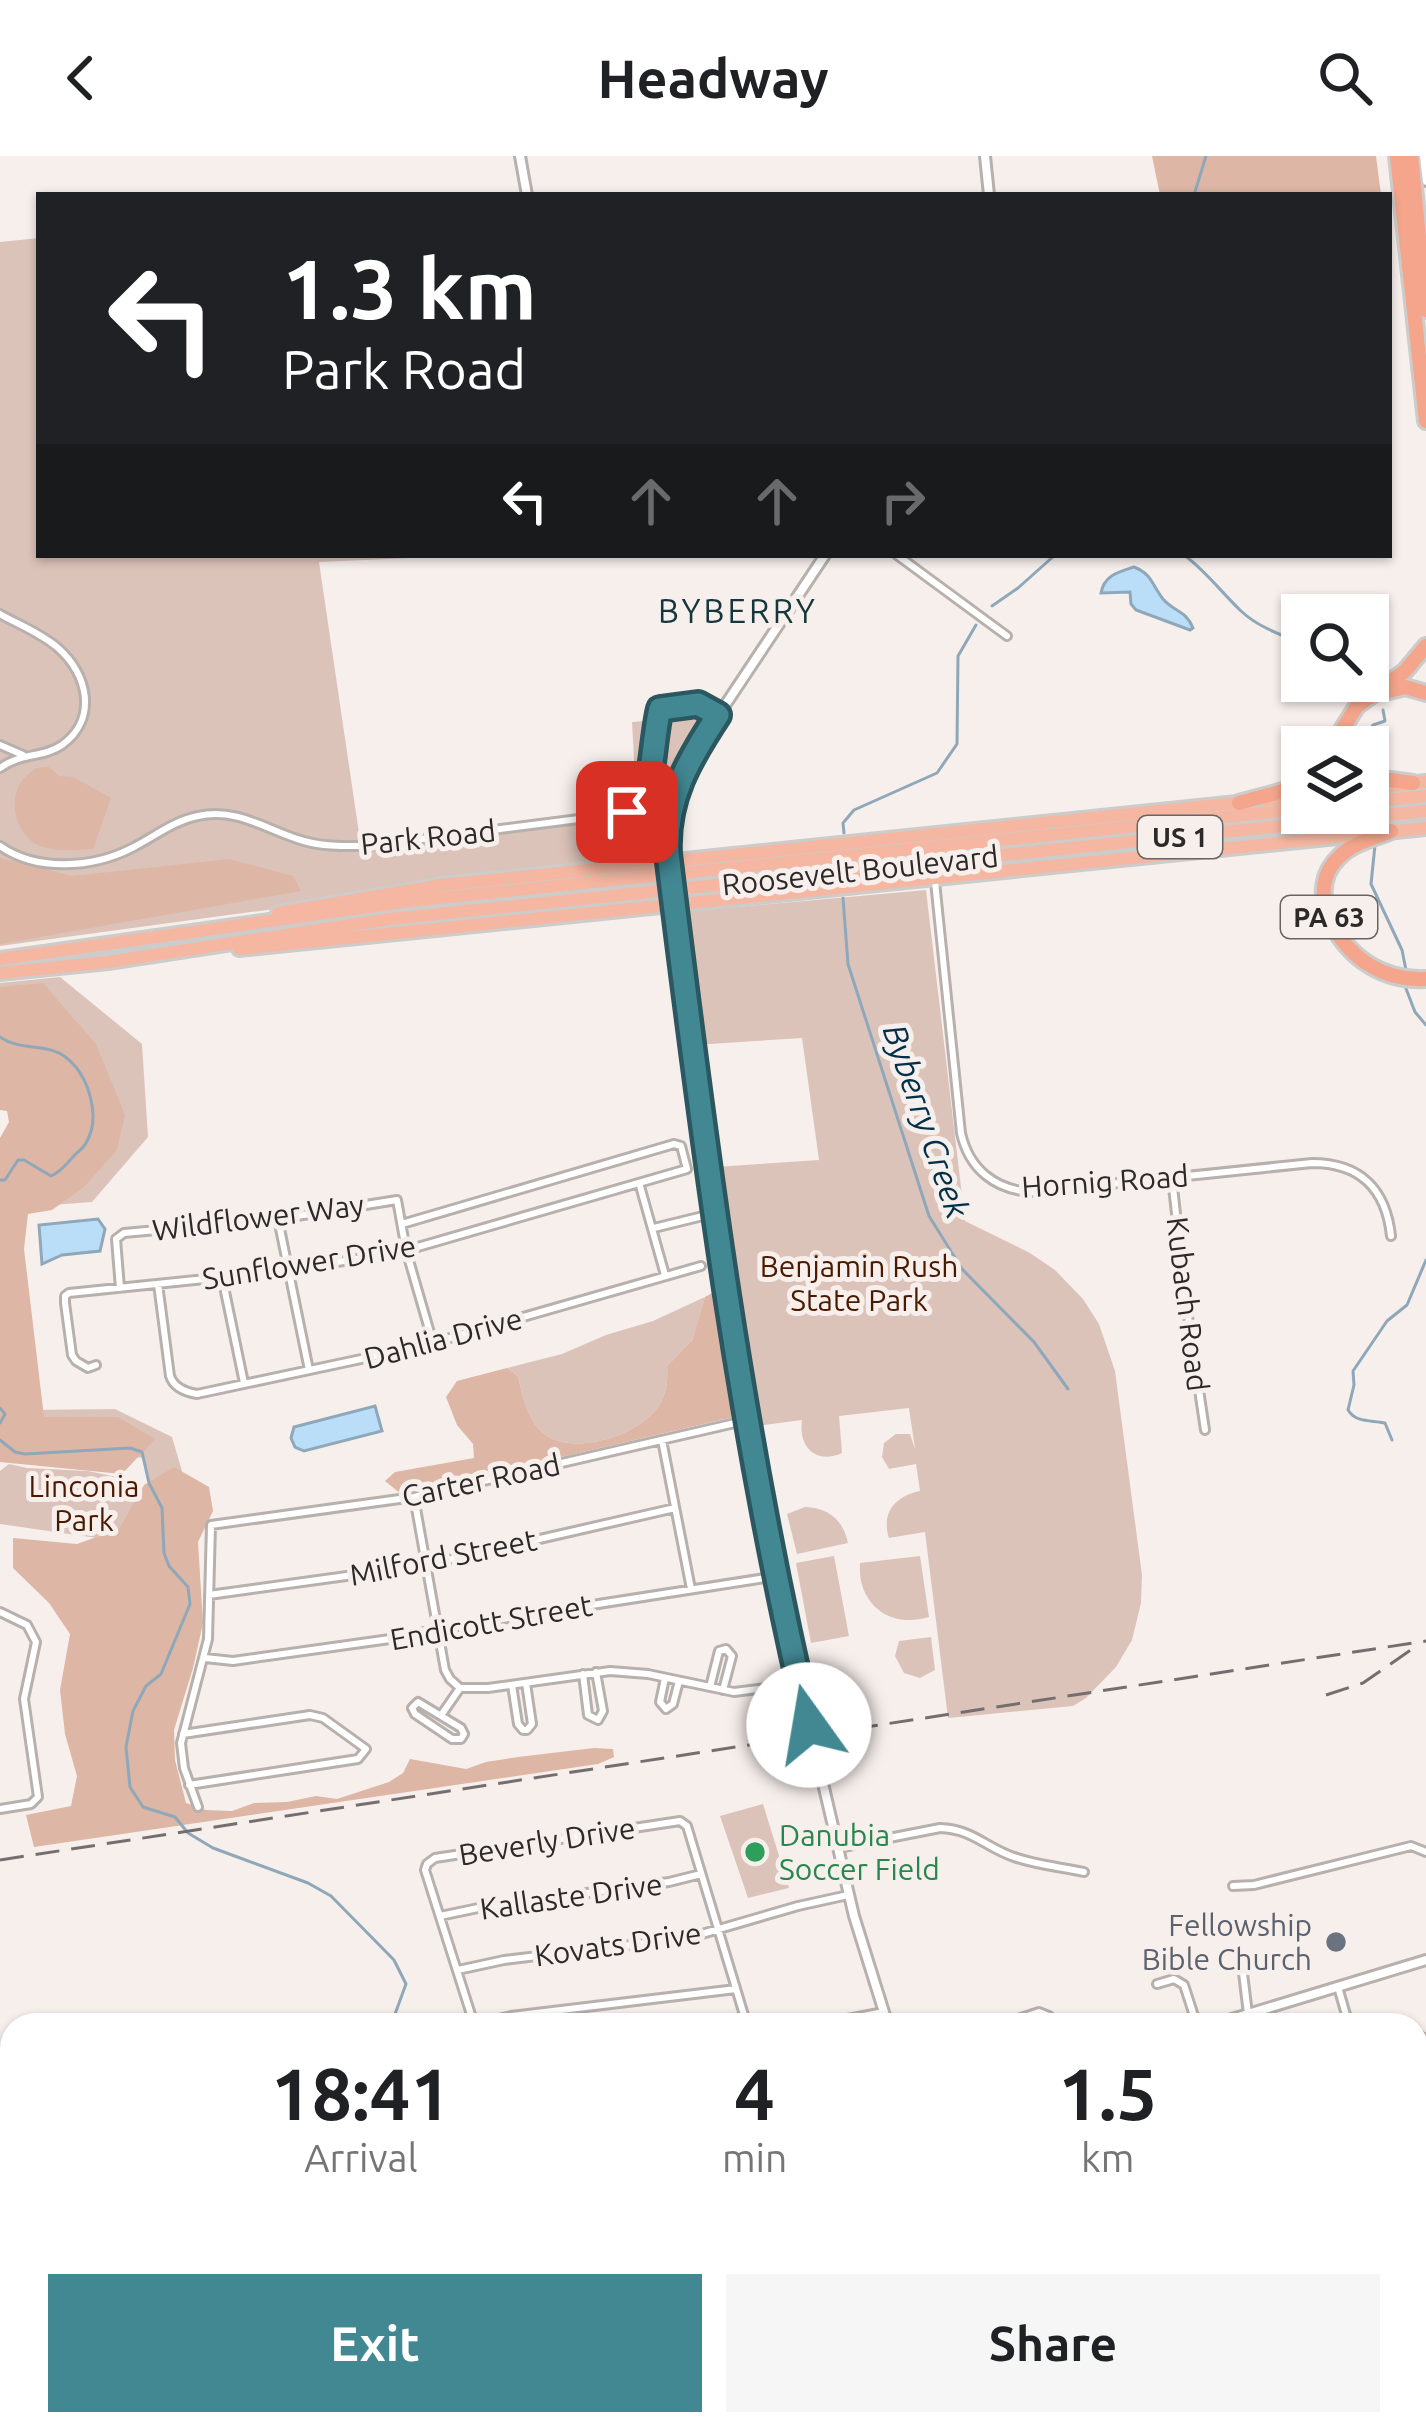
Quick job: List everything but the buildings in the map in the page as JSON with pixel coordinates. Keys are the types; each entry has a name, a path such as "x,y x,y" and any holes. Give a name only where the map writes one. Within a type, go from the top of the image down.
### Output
{"highway":[{"path":"1411,157 1426,310"},
{"path":"1411,157 1426,421"},
{"path":"1344,726 1357,706 1406,671 1426,646"},
{"path":"1350,726 1373,699 1400,687 1426,693"},
{"path":"1389,780 1419,783"},
{"path":"1389,792 1419,783"},
{"path":"1239,803 1281,792"},
{"path":"1389,797 1426,796"},
{"name":"Roosevelt Boulevard","path":"0,958 236,925 300,908 414,889 890,882 933,855 1281,798"},
{"name":"Roosevelt Boulevard","path":"933,855 1281,812"},
{"name":"Roosevelt Boulevard","path":"0,973 671,882 1426,812"},
{"name":"Roosevelt Boulevard","path":"671,882 875,841 933,855 1426,828"},
{"name":"PA 63","path":"1391,831 1354,846 1335,860 1325,879 1325,906 1342,942 1365,963 1398,977 1426,979"},
{"path":"820,866 875,841"},
{"path":"820,866 890,882"}],"street":[{"path":"520,156 526,192"},
{"path":"985,156 989,192"},
{"path":"1411,157 1426,182"},
{"path":"823,558 686,764 668,827 699,1110 748,1420 799,1684 848,1895 884,2012 879,2013"},
{"path":"901,558 1007,637"},
{"path":"0,614 58,648 74,666 86,703 82,724 56,749 22,755 0,768"},
{"name":"Park Road","path":"0,846 28,860 67,864 115,856 176,823 202,815 254,820 305,841 348,846 627,812 638,807 648,790 660,709 698,704 718,715"},
{"path":"0,745 22,755"},
{"name":"Hornig Road","path":"933,855 961,1132 974,1164 996,1184 1024,1192 1312,1163 1341,1166 1378,1193 1391,1236"},
{"name":"Sunflower Drive","path":"96,1365 88,1368 72,1355 65,1296 287,1270 406,1250 687,1169 681,1146 674,1144 402,1224"},
{"name":"Kubach Road","path":"1172,1178 1205,1430"},
{"path":"639,1185 665,1275"},
{"name":"Wildflower Way","path":"120,1288 119,1235 278,1219 397,1200 402,1224"},
{"path":"653,1228 715,1213"},
{"path":"278,1219 309,1370"},
{"path":"402,1224 434,1343"},
{"name":"Dahlia Drive","path":"158,1284 172,1383 197,1394 434,1343 701,1266"},
{"path":"222,1277 244,1383"},
{"name":"Carter Road","path":"209,1595 210,1526 414,1497 748,1420"},
{"path":"662,1440 691,1589"},
{"path":"414,1497 447,1676 460,1688 596,1672 635,1672 723,1690 799,1684"},
{"name":"Milford Street","path":"209,1595 426,1565 675,1508"},
{"name":"Endicott Street","path":"205,1658 233,1661 390,1639 778,1576"},
{"path":"198,1807 182,1760 183,1734 205,1658 209,1595"},
{"path":"0,1612 27,1624 36,1642 24,1699 38,1797 31,1804 0,1809"},
{"path":"710,1687 718,1652 726,1649 732,1657 723,1690"},
{"path":"583,1674 588,1715 598,1720 603,1711 596,1672"},
{"path":"665,1678 660,1702 666,1709 673,1704 679,1681"},
{"path":"512,1685 518,1724 527,1730 532,1724 526,1683"},
{"path":"442,1715 460,1688"},
{"path":"422,1702 442,1715 461,1728 461,1738 452,1739 412,1708 422,1702"},
{"path":"183,1734 310,1715 323,1718 366,1749 358,1760 189,1785"},
{"name":"Beverly Drive","path":"440,1916 425,1870 432,1860 680,1822 687,1826 701,1874"},
{"path":"838,1848 952,1828 971,1833 1008,1855 1084,1872"},
{"path":"1233,1886 1254,1885 1412,1846 1426,1852"},
{"path":"701,1874 743,2013"},
{"name":"Kallaste Drive","path":"440,1916 701,1874"},
{"name":"Kovats Drive","path":"458,1970 688,1937 848,1895"},
{"path":"440,1916 469,2013"},
{"path":"1246,1958 1248,2013"},
{"path":"1251,2013 1426,1960"},
{"path":"1157,1984 1174,1979 1184,1985 1194,2013"},
{"path":"1338,1987 1346,2013"},
{"path":"536,2013 736,1989"}],"green space":[{"path":"36,238 36,558 410,558 319,562 360,840 621,816 636,797 632,722 705,716 672,772 659,828 658,857 0,946 0,242"},
{"name":"Benjamin Rush State Park","path":"926,890 965,1221 1055,1270 1099,1324 1115,1371 1142,1575 1141,1603 1132,1640 1116,1667 1073,1706 948,1718 925,1532 889,1538 887,1529 892,1507 920,1491 916,1464 889,1469 882,1457 884,1443 896,1434 910,1434 915,1449 909,1408 839,1416 842,1453 833,1456 811,1451 803,1438 802,1420 756,1426 715,1167 819,1160 802,1038 694,1045 682,912"},
{"path":"60,977 142,1044 148,1137 92,1202 11,1208 26,1410 115,1409 172,1437 194,1527 160,1533 143,1458 88,1454 33,1462 0,1444 0,1184 2,1178 22,1173 42,1184 64,1170 86,1143 88,1087 65,1055 17,1050 0,1041 0,983"},
{"path":"705,1297 692,1340 667,1366 661,1402 638,1425 584,1443 550,1438 538,1428 527,1410 518,1376 507,1368 562,1354"},
{"name":"Linconia Park","path":"9,1464 136,1481 138,1493 152,1509 153,1529 104,1539 0,1524 0,1471"},
{"path":"805,1507 834,1517 848,1543 797,1554 787,1514"},
{"path":"834,1556 849,1636 811,1643 796,1563"},
{"path":"920,1556 929,1617 901,1619 879,1610 864,1590 860,1563"},
{"path":"931,1637 935,1670 920,1678 904,1673 895,1656 899,1641"},
{"name":"Danubia Soccer Field","path":"763,1804 789,1888 748,1898 720,1816"}],"shaded area":[{"path":"1152,156 1376,156 1381,192 1159,192"},
{"path":"49,767 111,798 93,849 48,848 22,831 15,806 17,789 36,768"},
{"path":"0,858 73,876 229,859 293,876 301,891 0,944"},
{"path":"43,983 96,1044 125,1115 117,1150 84,1187 52,1210 28,1214 24,1249 44,1417 118,1417 155,1439 122,1474 0,1462 0,1138 9,1122 7,1111 0,1110 0,987"},
{"path":"716,1291 738,1416 401,1494 385,1481 395,1472 474,1458 473,1444 457,1425 446,1397 457,1381 507,1368 518,1376 534,1422 550,1438 584,1443 638,1425 661,1402 667,1366 692,1340 705,1297"},
{"path":"174,1467 209,1487 213,1511 198,1542 203,1623 174,1730 175,1760 186,1803 232,1811 254,1803 316,1796 337,1799 389,1782 403,1773 410,1759 466,1769 486,1762 594,1748 613,1749 614,1757 598,1764 34,1847 26,1815 71,1806 77,1776 65,1734 60,1690 70,1634 49,1603 13,1568 13,1538 77,1544 119,1529 144,1485"}],"water":[{"path":"1134,567 1193,628 1136,610 1130,592 1101,593 1109,578"},
{"path":"98,1219 105,1229 100,1251 62,1255 42,1264 39,1225"},
{"path":"375,1406 382,1431 304,1451 295,1447 294,1427"}],"waterway":[{"name":"Byberry Creek","path":"1195,192 1206,156"},
{"name":"Byberry Creek","path":"992,606 1052,558"},
{"path":"1187,558 1248,617 1281,634"},
{"name":"Byberry Creek","path":"844,833 843,823 854,810 937,773 957,744 958,656 976,625"},
{"path":"1372,726 1385,721 1383,710"},
{"path":"1375,845 1371,884 1402,950 1406,970"},
{"name":"Byberry Creek","path":"843,898 848,964 929,1216 962,1269 1034,1342 1068,1389"},
{"path":"1405,986 1426,1025"},
{"path":"0,1037 64,1056 86,1084 93,1120 85,1145 58,1172 51,1176 18,1160 5,1180 0,1180"},
{"path":"1392,1440 1385,1423 1360,1419 1348,1410 1353,1371 1387,1321 1407,1305 1426,1260"},
{"path":"0,1408 5,1414 0,1423"},
{"path":"0,1440 25,1454 130,1448 142,1452 149,1483 162,1508 164,1553 188,1587 190,1604 161,1674 146,1686 133,1711 126,1747 130,1787 143,1807 175,1817 188,1833 213,1848 331,1896 394,1960 406,1984 395,2013"}],"railway":[{"path":"0,1860 1426,1641"},
{"path":"1326,1695 1363,1683 1415,1647"}],"place":[{"name":"Danubia Soccer Field","path":"755,1852"},
{"name":"Fellowship Bible Church","path":"1336,1942"}],"district":[{"name":"BYBERRY","path":"738,610"}],"route":[{"path":"627,812 638,807 648,790 660,709 698,704 718,715 675,790 668,854 701,1126 748,1420 809,1725"}]}
